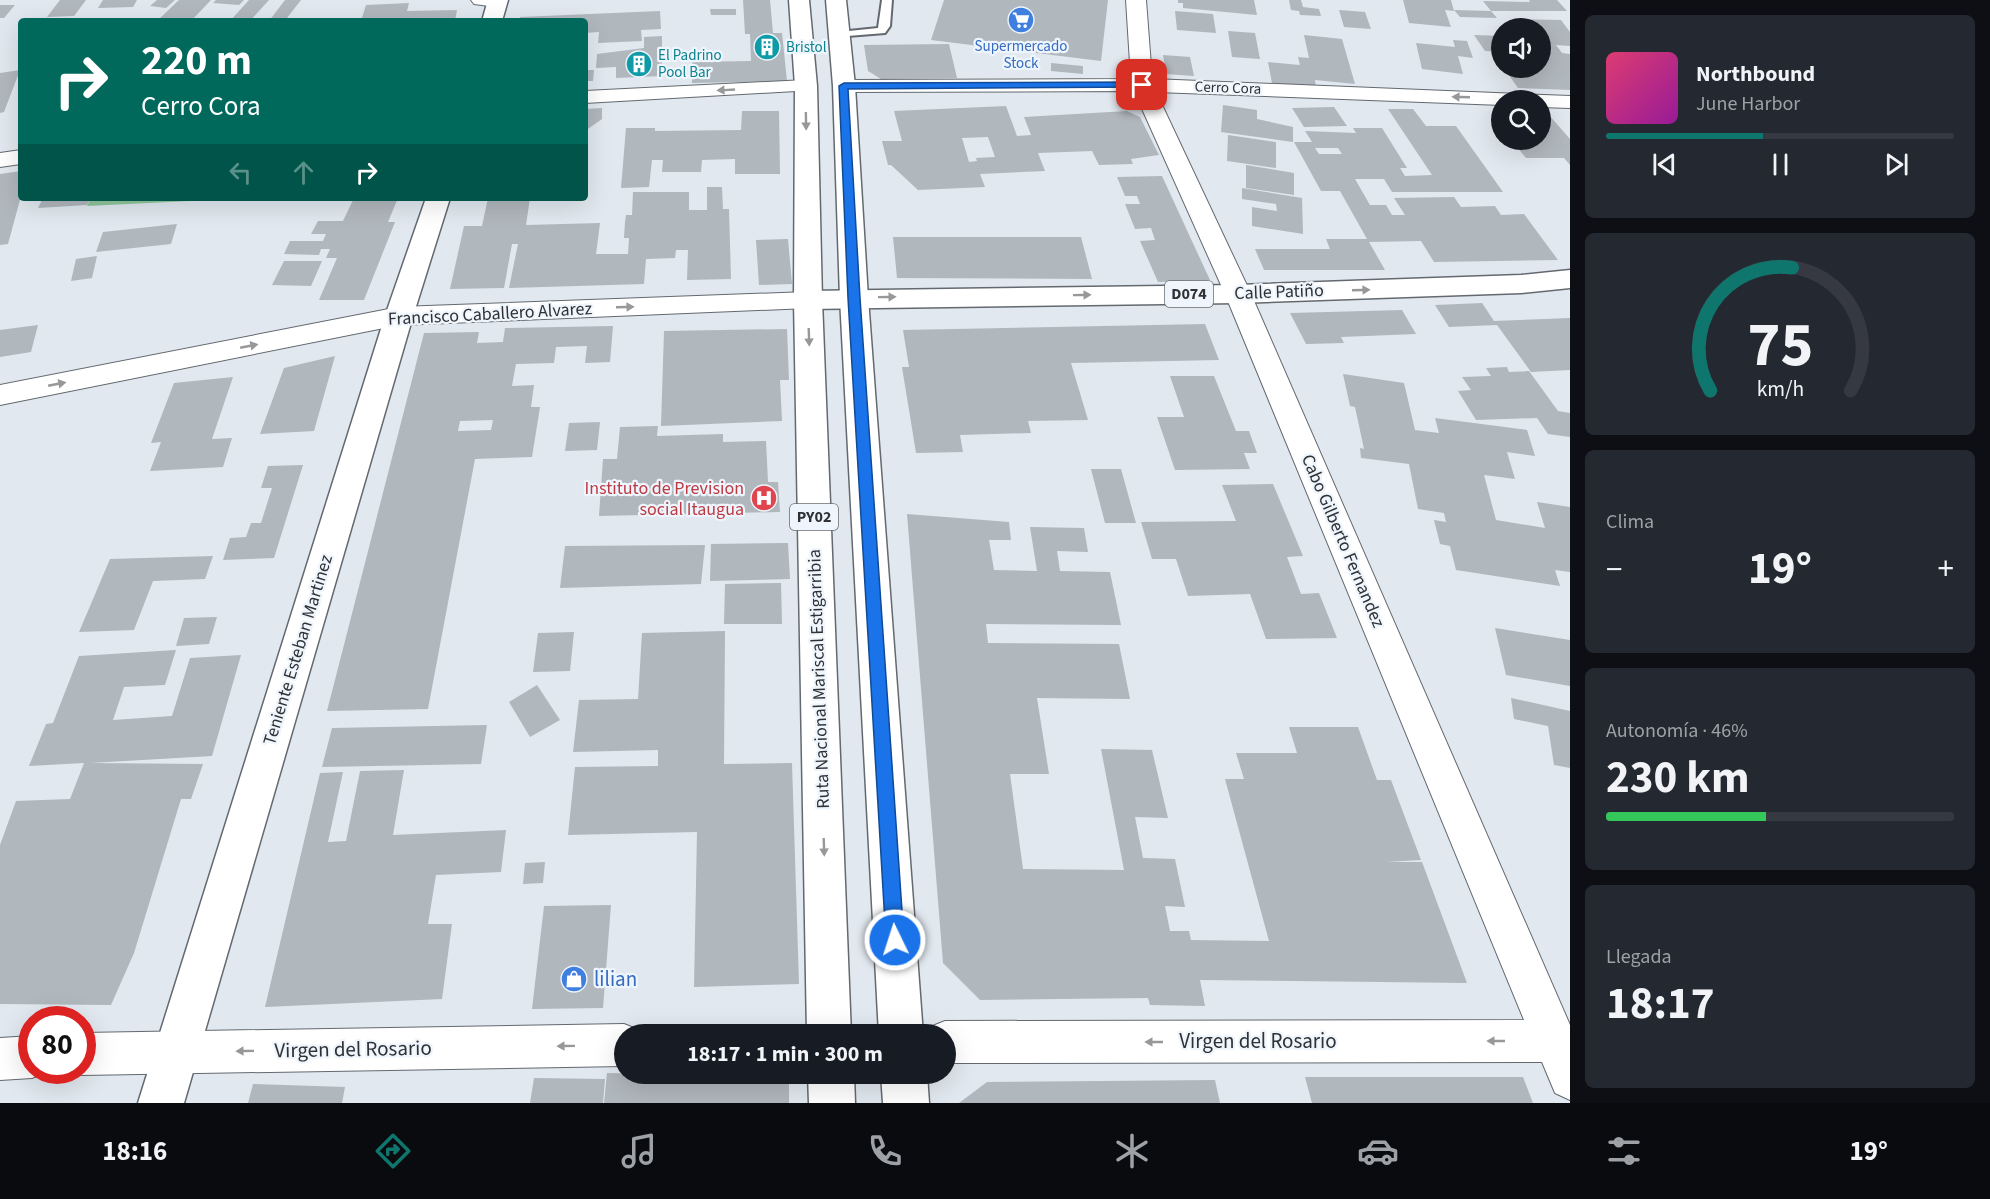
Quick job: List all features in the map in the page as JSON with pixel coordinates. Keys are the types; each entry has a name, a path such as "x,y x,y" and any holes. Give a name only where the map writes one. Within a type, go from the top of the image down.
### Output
{"main road":[{"name":"Ruta Nacional Mariscal Estigarribia","path":"799,0 806,86 808,300 829,1024"},
{"path":"836,0 844,86 854,298 900,1024"},
{"name":"Teniente Esteban Martinez","path":"161,1103 399,316 437,201"},
{"name":"Calle Patiño","path":"808,300 1238,294 1521,284 1570,279"},
{"path":"831,1084 832,1103"},
{"path":"905,1084 906,1103"}],"street":[{"name":"Cabo Gilberto Fernandez","path":"1136,0 1142,85 1238,294 1562,1044 1570,1078"},
{"name":"Cerro Cora","path":"844,86 1142,85 1491,98"},
{"path":"588,97 806,86"},
{"name":"Cerro Cora","path":"1551,101 1570,102"},
{"path":"0,160 18,158"},
{"name":"Francisco Caballero Alvarez","path":"0,395 399,316 808,300"},
{"name":"Virgen del Rosario","path":"956,1042 1562,1044"},
{"name":"Virgen del Rosario","path":"96,1054 614,1045"},
{"path":"0,1059 18,1058"}],"lane":[{"path":"839,35 881,31 885,26 887,0"}],"green space":[{"path":"90,201 190,201 87,206"}],"building":[{"path":"60,0 86,0 74,16 47,17"},
{"path":"103,0 137,0 133,7 98,8"},
{"path":"157,0 175,0 166,8 150,6"},
{"path":"179,0 211,0 194,18 160,18"},
{"path":"216,0 244,0 239,5 213,3"},
{"path":"249,0 269,0 253,18 233,18"},
{"path":"285,0 301,0 287,18 271,18"},
{"name":"Bristol","path":"743,0 770,0 773,33 782,33 787,81 692,83 692,62 751,61 750,34 745,34"},
{"name":"Supermercado Stock","path":"944,0 1108,0 1101,61 931,40"},
{"path":"1178,0 1254,0 1257,15 1183,8 1183,3 1178,3"},
{"path":"1289,0 1301,0 1303,7 1319,9 1321,16 1300,15 1299,11 1291,10"},
{"path":"1403,0 1451,0 1454,11 1445,10 1451,27 1409,23"},
{"path":"1557,0 1567,11 1491,11 1483,1"},
{"path":"409,3 407,11 457,10 456,18 362,18 366,5"},
{"path":"0,5 15,5 4,18 0,18"},
{"path":"710,9 736,9 736,15 711,15"},
{"path":"1339,10 1365,12 1371,29 1344,27"},
{"path":"1454,10 1491,11 1497,18 1460,17"},
{"path":"660,11 661,29 641,30 642,41 598,43 599,32 588,33 588,18 520,17"},
{"path":"1175,11 1213,14 1216,33 1177,30"},
{"path":"1551,20 1561,20 1570,32 1570,46 1556,45 1562,53 1570,54 1570,90 1518,88 1511,78 1551,78"},
{"path":"1228,31 1255,33 1260,59 1232,57"},
{"path":"1304,35 1342,39 1355,84 1315,80 1316,88 1272,83 1268,62 1300,65 1298,57 1309,58"},
{"path":"1474,35 1491,36 1491,51 1485,51"},
{"name":"El Padrino Pool Bar","path":"662,36 662,76 616,78 616,67 596,68 597,54 644,48 644,37"},
{"path":"1453,40 1467,41 1473,58 1458,56 1463,74 1422,69 1416,43 1455,47"},
{"path":"949,44 957,78 881,79 868,71 864,45"},
{"path":"1163,55 1190,57 1194,76 1166,74"},
{"path":"1051,63 1083,66 1083,74 1051,71"},
{"path":"18,70 4,112 0,113 0,73"},
{"path":"588,70 594,70 593,81 588,81"},
{"path":"1223,105 1257,110 1257,119 1293,127 1293,142 1221,132"},
{"path":"1006,106 1017,136 1031,135 1024,117 1127,111 1140,117 1159,155 1131,159 1133,164 1099,165 1092,151 1038,153 1045,171 980,174 985,187 918,190 891,165 888,165 882,141 902,141 894,111","holes":["988,137 995,157 976,158 977,161 969,162 962,138"]},
{"path":"1334,107 1347,126 1304,127 1292,108"},
{"path":"602,108 602,119 588,129 588,109"},
{"path":"1388,109 1413,109 1426,126 1456,126 1503,192 1392,192 1384,179 1355,179 1370,205 1386,205 1392,215 1405,215 1394,198 1454,197 1461,207 1495,206 1501,215 1524,214 1558,260 1434,262 1421,241 1369,242 1385,270 1264,270 1255,249 1330,249 1326,239 1367,239 1340,191 1321,191 1294,142 1312,142 1305,131 1356,133 1353,128 1382,128 1407,168 1400,168 1405,176 1432,175","holes":["1315,148 1338,148 1342,154 1319,154"]},
{"path":"742,111 779,111 780,174 735,174 735,159 702,160 701,172 662,172 663,160 652,160 649,187 621,188 626,128 655,128 655,131 741,130"},
{"path":"1551,117 1570,139 1570,165 1564,158 1526,158 1519,150 1551,150"},
{"path":"1228,135 1276,142 1276,168 1227,161"},
{"path":"1246,165 1294,173 1294,195 1246,188"},
{"path":"18,171 20,201 8,244 0,245 0,174"},
{"path":"1162,176 1210,280 1158,282 1140,241 1155,240 1151,228 1135,229 1125,204 1140,204 1137,196 1125,196 1117,177"},
{"path":"707,187 722,187 723,209 729,209 731,279 687,280 688,250 676,250 675,258 646,259 644,284 509,288 518,244 512,244 504,288 450,289 464,226 482,226 487,201 530,201 526,225 600,223 596,254 628,254 629,238 624,238 625,222 626,215 632,215 633,192 689,192 689,210 707,210"},
{"path":"1242,188 1302,198 1303,234 1252,226 1252,207 1277,211 1276,204 1242,199"},
{"path":"42,201 89,201 87,205 38,208"},
{"path":"353,201 397,201 388,222 395,222 364,300 319,300 337,258 326,258 330,249 321,249 319,255 284,254 290,241 323,241 326,234 311,234 318,221 343,221"},
{"path":"177,224 171,244 96,252 103,232"},
{"path":"893,237 1081,237 1092,279 897,278"},
{"path":"788,239 792,284 759,285 756,240"},
{"path":"97,256 92,278 71,281 76,259"},
{"path":"284,261 322,261 311,286 272,285"},
{"path":"1482,303 1494,321 1570,318 1570,370 1531,372 1497,325 1449,327 1435,305"},
{"path":"1402,310 1416,334 1341,337 1344,343 1306,344 1290,313"},
{"path":"1205,324 1219,360 1071,363 1088,420 1028,421 1031,433 960,435 963,452 916,453 902,367 909,367 903,330"},
{"path":"38,325 31,352 0,357 0,330"},
{"path":"613,326 610,362 585,363 587,346 556,347 554,363 516,364 512,386 534,385 531,407 540,407 532,457 475,459 428,709 327,711 424,333 479,332 477,343 503,342 505,328","holes":["493,420 491,430 458,431 460,421"]},
{"path":"787,329 789,380 780,380 782,421 661,426 664,331"},
{"path":"335,356 314,431 260,434 284,368"},
{"path":"1507,367 1509,372 1529,371 1558,411 1570,413 1570,437 1548,434 1537,418 1476,420 1458,391 1471,390 1462,377 1491,376 1486,368"},
{"path":"1343,374 1404,383 1415,430 1439,433 1435,418 1527,430 1535,456 1507,452 1515,479 1484,475 1496,520 1545,528 1537,502 1570,507 1570,572 1555,570 1560,586 1456,570 1450,546 1440,544 1434,520 1446,522 1444,513 1418,509 1409,464 1361,458 1360,448 1364,449 1355,407 1350,406"},
{"path":"1170,376 1214,376 1236,431 1249,431 1257,453 1244,453 1250,469 1175,470 1157,417 1184,417"},
{"path":"233,377 212,439 232,438 223,467 150,471 161,442 151,443 174,383"},
{"path":"600,422 597,450 565,451 569,423"},
{"path":"658,426 657,436 723,434 723,442 766,441 768,482 778,482 780,512 599,516 603,459 617,459 620,427"},
{"path":"303,465 274,558 223,560 230,538 246,537 251,523 261,523 272,488 261,488 268,466"},
{"path":"1091,469 1121,469 1136,523 1105,523"},
{"path":"1273,484 1303,556 1287,557 1301,594 1319,593 1337,638 1266,639 1250,594 1188,596 1176,559 1152,559 1141,522 1236,521 1222,485"},
{"path":"907,514 1009,522 1011,540 989,540 994,570 1037,571 1030,527 1084,528 1088,552 1057,551 1060,571 1110,572 1121,625 986,624 988,643 1119,644 1130,699 1037,698 1049,774 1010,774 1023,869 1124,870 1101,749 1152,750 1168,818 1135,817 1143,858 1175,859 1185,907 1165,906 1170,931 1189,931 1191,940 1269,941 1225,779 1244,779 1236,753 1297,753 1289,727 1358,727 1377,780 1391,780 1421,860 1386,862 1422,862 1467,983 1200,980 1205,1006 1150,1005 1148,998 980,1000 943,963"},
{"path":"788,543 790,579 710,581 711,544"},
{"path":"705,545 701,584 560,588 565,546"},
{"path":"213,556 205,579 153,581 134,630 79,632 110,559"},
{"path":"781,583 782,624 724,624 725,584"},
{"path":"217,617 209,644 176,646 184,618"},
{"path":"1495,628 1570,640 1570,686 1506,675"},
{"path":"725,631 724,764 792,763 799,984 694,987 697,832 568,835 575,767 658,766 658,750 573,752 579,700 638,699 642,633"},
{"path":"574,632 570,671 533,672 538,633"},
{"path":"176,650 165,685 124,687 113,720 172,716 190,658 241,655 212,756 90,763 203,764 191,799 181,799 134,953 111,1005 0,1004 0,845 16,801 70,799 84,763 29,766 46,724 53,723 79,656"},
{"path":"537,685 560,720 530,737 509,702"},
{"path":"1511,698 1570,711 1570,768 1554,765 1548,726 1514,719"},
{"path":"487,725 481,764 322,767 332,728"},
{"path":"404,770 393,835 506,830 501,872 436,875 428,924 452,924 442,999 265,1007 320,773 343,772 328,842 346,841 360,771"},
{"path":"545,862 543,883 523,884 525,863"},
{"path":"611,905 603,1008 532,1009 544,906"},
{"path":"607,1073 614,1073 614,1084 789,1084 789,1103 604,1103"},
{"path":"1305,1077 1523,1077 1533,1103 1312,1103"},
{"path":"534,1078 605,1079 603,1103 530,1103"},
{"path":"1215,1080 1220,1103 959,1103 987,1082"},
{"path":"253,1084 345,1087 342,1103 248,1103"}],"place":[{"name":"Supermercado Stock","path":"1021,20"},
{"name":"Bristol","path":"767,47"},
{"name":"El Padrino Pool Bar","path":"639,64"},
{"name":"Instituto de Prevision social Itaugua","path":"764,498"},
{"name":"lilian","path":"574,979"}],"route":[{"path":"895,940 854,298 844,86 1142,85"}]}
